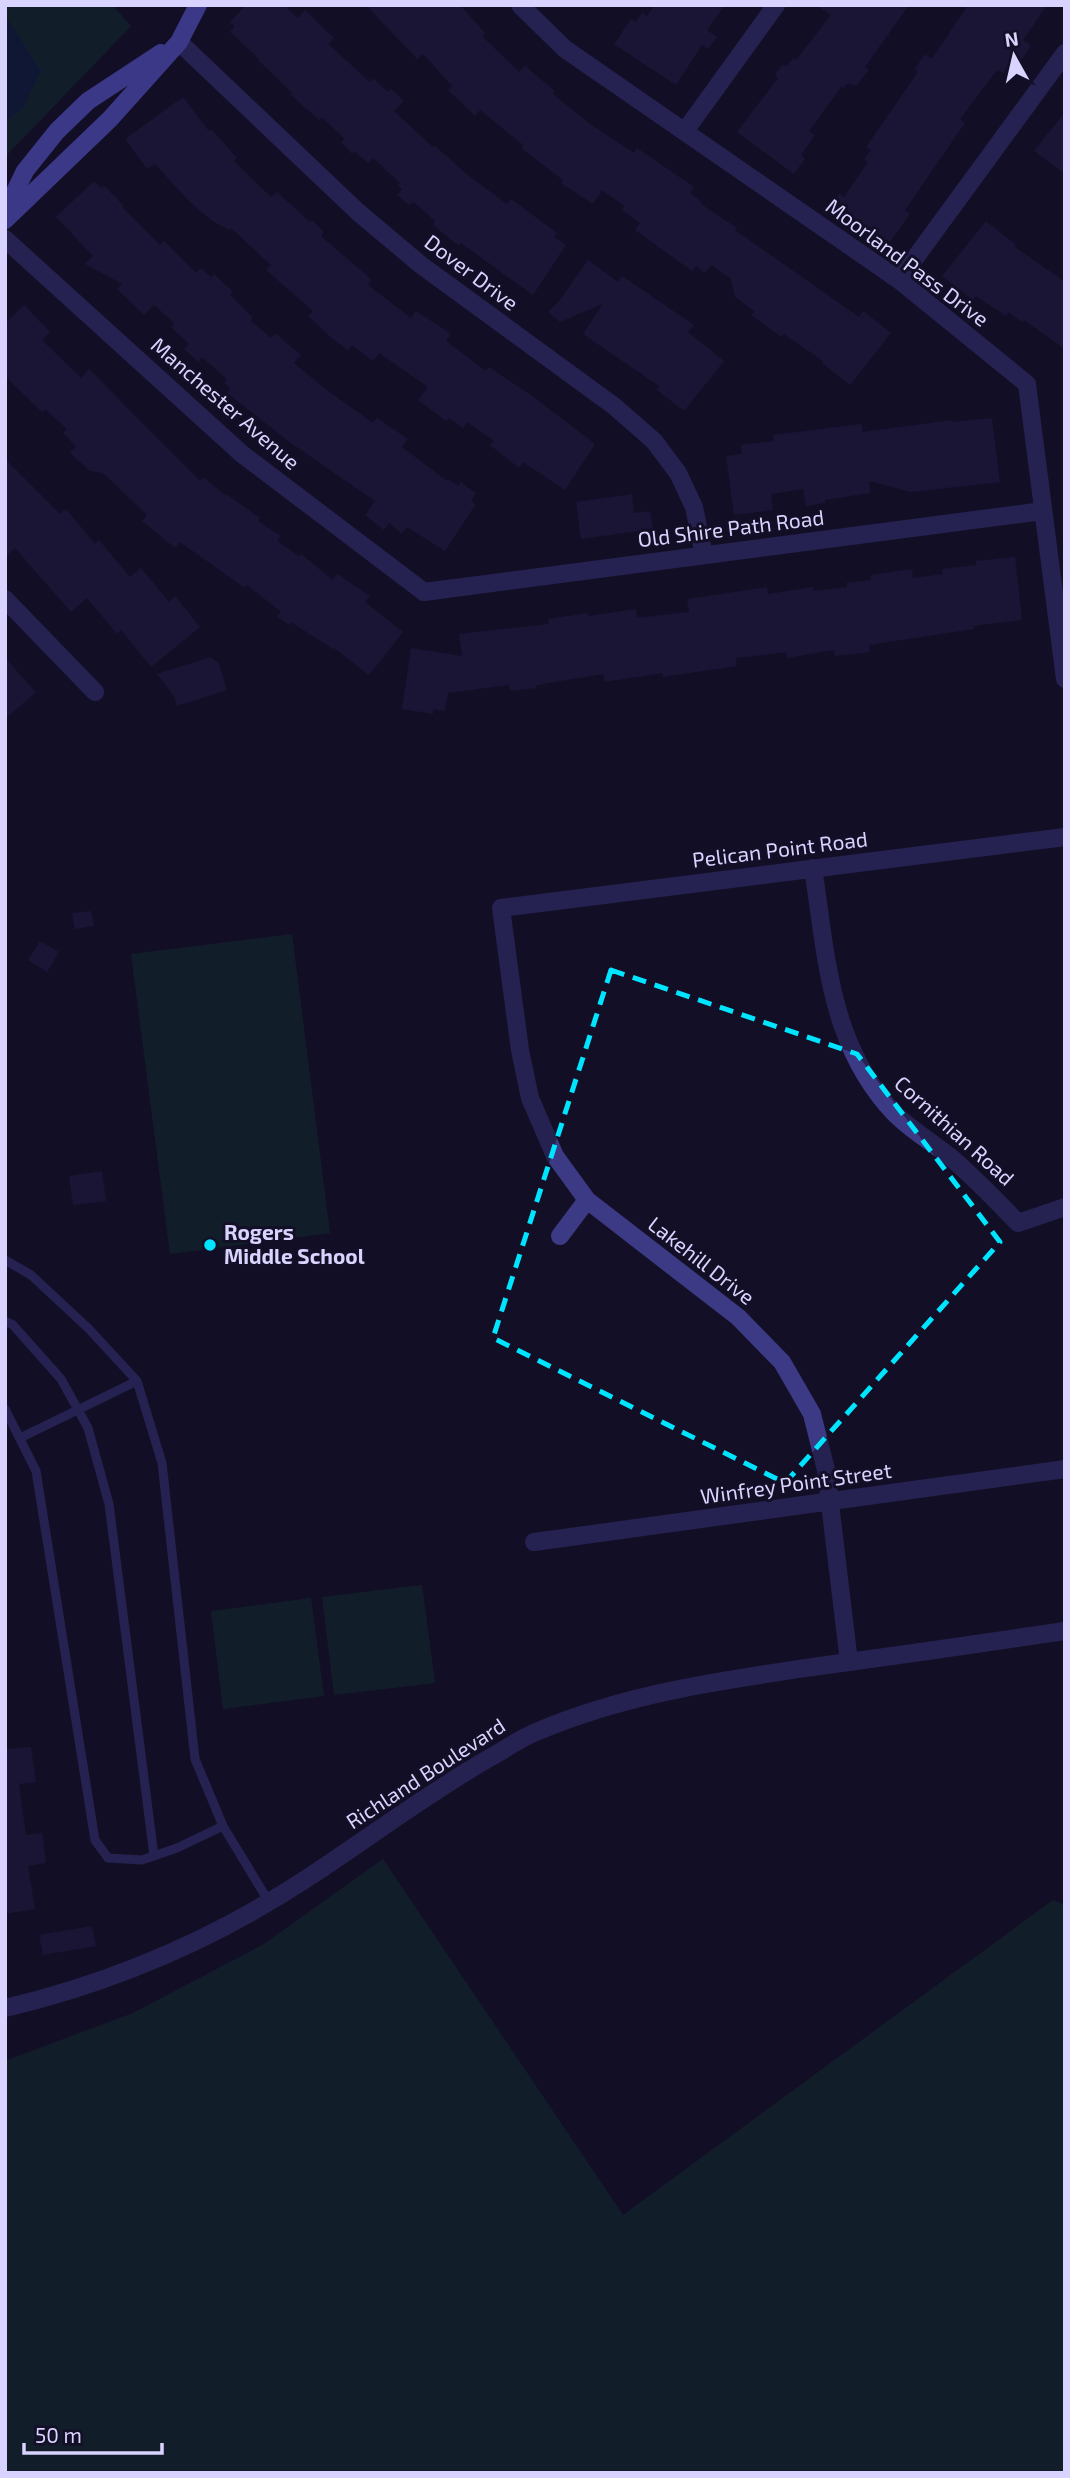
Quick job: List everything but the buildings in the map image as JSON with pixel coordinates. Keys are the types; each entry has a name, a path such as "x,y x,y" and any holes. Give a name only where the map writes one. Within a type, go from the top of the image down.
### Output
{"street":[{"path":"5,220 110,119 179,41 198,5"},
{"name":"Moorland Pass Drive","path":"520,5 565,49 899,280 1027,384 1065,679"},
{"path":"685,131 776,5"},
{"path":"5,212 25,171 57,131 88,101 179,41"},
{"name":"Dover Drive","path":"179,41 358,212 421,265 614,405 654,441 678,473 694,507 705,555"},
{"path":"899,280 1065,53"},
{"name":"Manchester Avenue","path":"5,239 242,454 424,592"},
{"name":"Old Shire Path Road","path":"424,592 1043,511"},
{"path":"5,599 95,692"},
{"name":"Pelican Point Road","path":"501,908 1065,837"},
{"name":"Cornithian Road","path":"813,868 830,981 841,1028 863,1074 888,1108 980,1183 1018,1223 1065,1207"},
{"name":"Lakehill Drive","path":"501,908 520,1050 530,1098 555,1156 587,1200 738,1317 782,1362 812,1413 826,1470 849,1662"},
{"path":"560,1236 587,1200"},
{"name":"Winfrey Point Street","path":"534,1542 1065,1469"},
{"name":"Richland Boulevard","path":"5,2008 145,1965 213,1934 270,1902 463,1773 534,1733 599,1708 664,1691 1065,1631"}],"lane":[{"path":"5,1260 31,1275 89,1329 137,1381 162,1463 195,1759 223,1826 270,1902"},
{"path":"5,1321 13,1325 61,1379 88,1428 109,1504 154,1856"},
{"path":"20,1438 137,1381"},
{"path":"5,1409 36,1471 95,1840 108,1858 142,1860 177,1848 223,1826"}],"highlighted area":[{"path":"611,970 857,1054 1000,1242 785,1483 493,1338"}],"green space":[{"path":"5,5 112,5 131,26 5,157"},
{"path":"292,934 330,1233 170,1254 131,954"},
{"path":"422,1585 435,1683 334,1695 322,1597"},
{"path":"311,1598 324,1696 223,1709 211,1611"},
{"path":"383,1859 623,2215 1053,1900 1065,1905 1065,2473 5,2473 5,2061 133,2013 264,1944"}],"water":[{"path":"5,15 41,71 23,108 5,122"}],"place":[{"name":"Rogers Middle School","path":"210,1245"}]}
